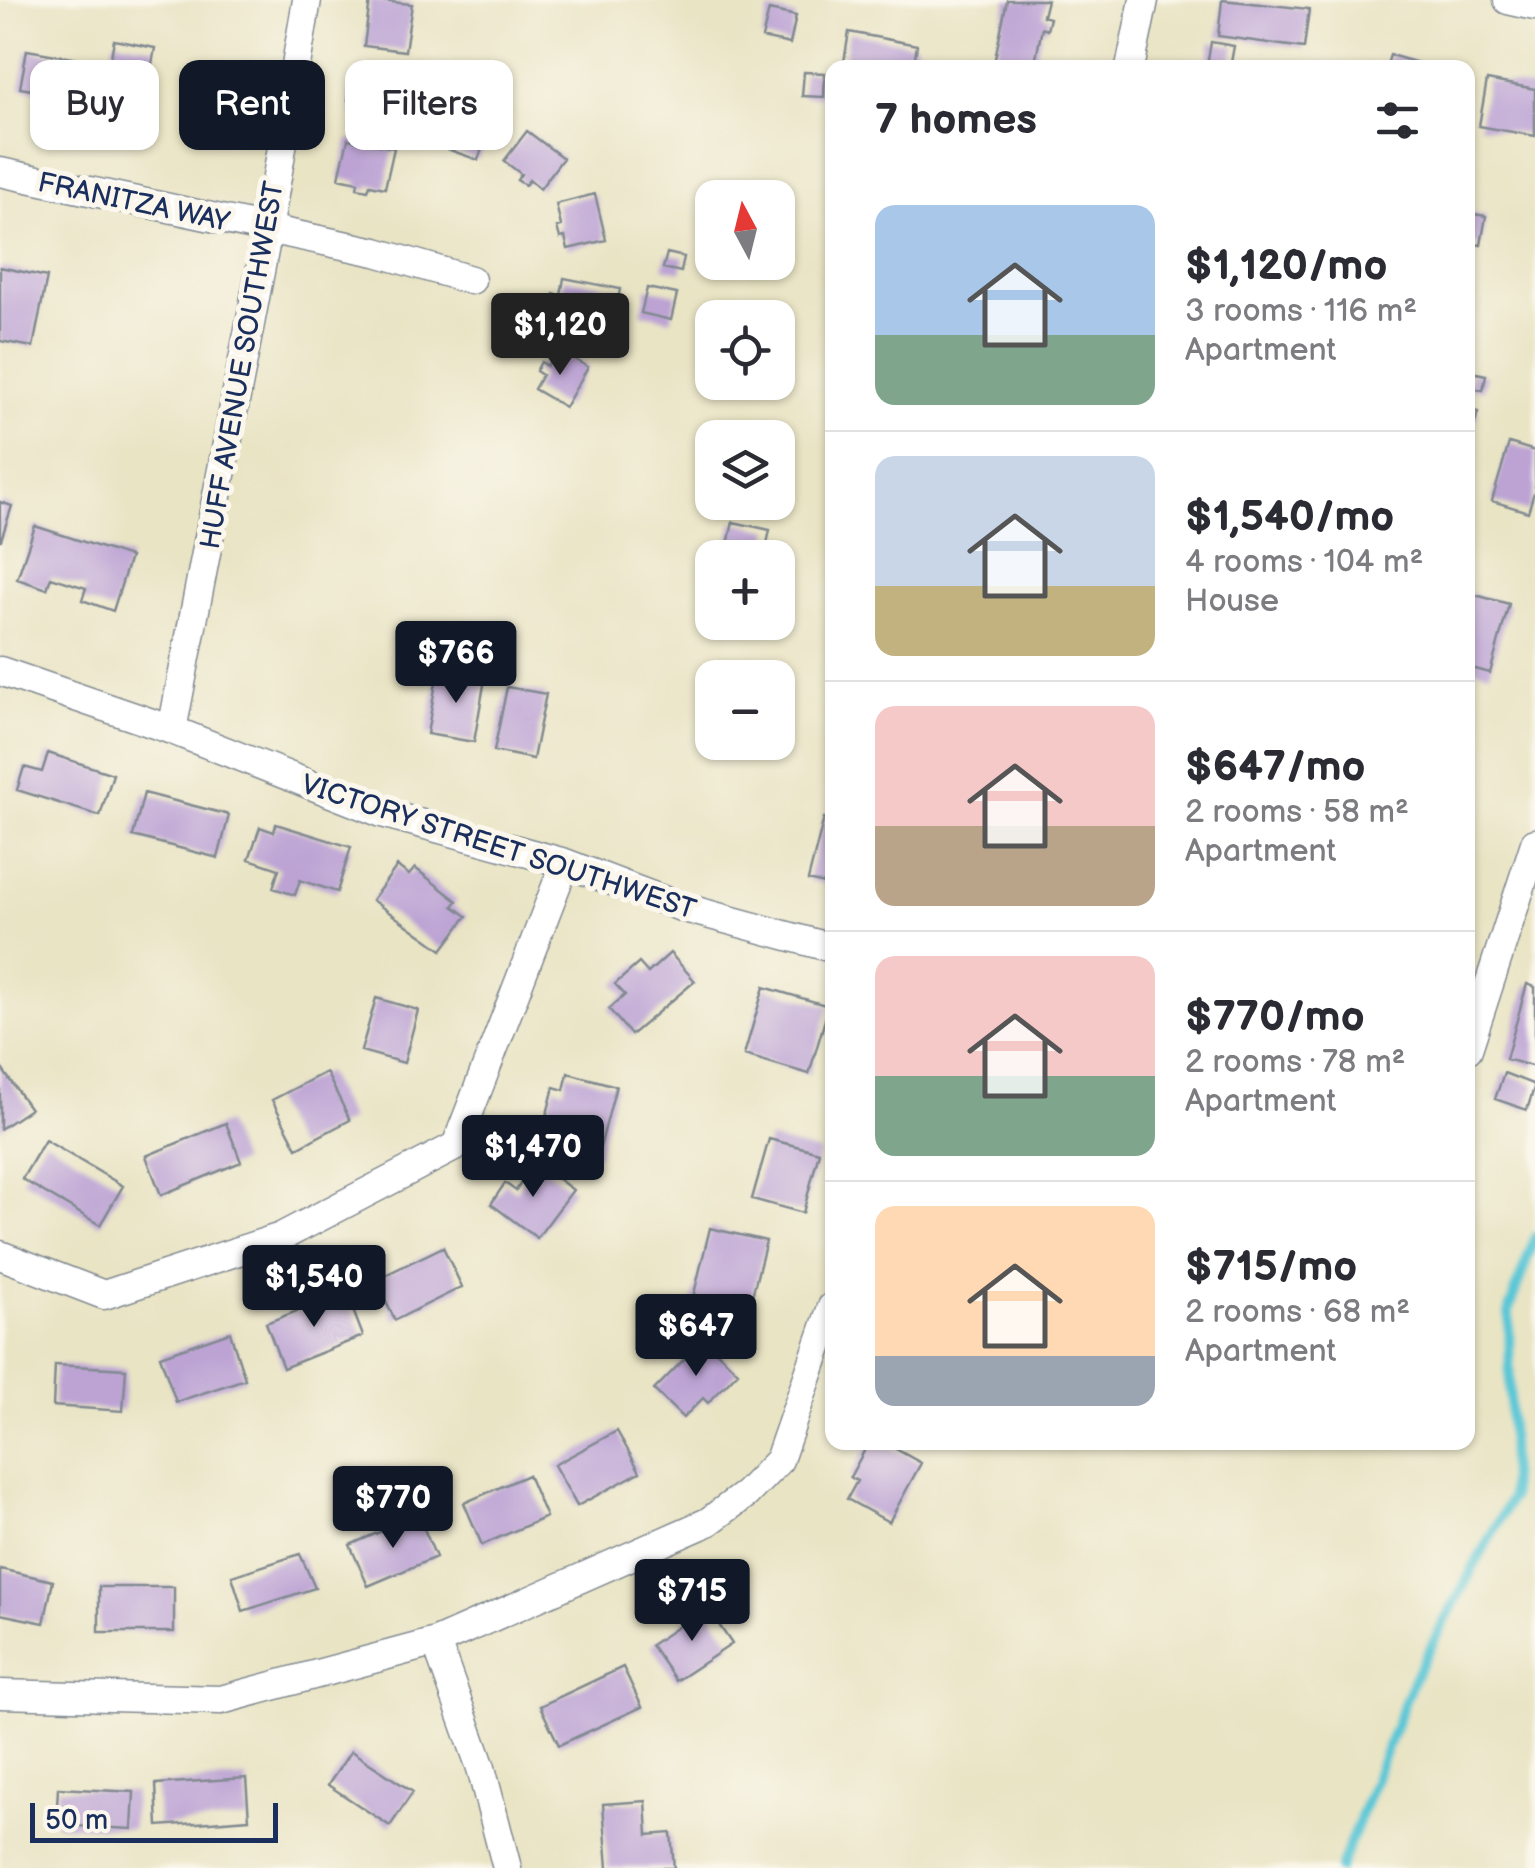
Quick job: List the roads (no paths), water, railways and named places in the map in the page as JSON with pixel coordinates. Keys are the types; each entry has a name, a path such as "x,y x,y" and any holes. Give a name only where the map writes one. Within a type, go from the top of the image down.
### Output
{"street":[{"name":"HUFF AVENUE SOUTHWEST","path":"172,730 268,230 307,0"},
{"path":"1132,60 1144,0"},
{"path":"1508,0 1535,6"},
{"name":"FRANITZA WAY","path":"0,172 376,252 471,280"},
{"name":"VICTORY STREET SOUTHWEST","path":"0,671 172,730 382,814 565,862 681,908 825,946"},
{"path":"1475,1027 1535,843"},
{"path":"0,1255 104,1295 281,1237 456,1146 565,862"},
{"path":"0,1694 221,1700 436,1642 708,1522 746,1494 779,1460 825,1327"},
{"path":"436,1642 480,1768 507,1868"}],"waterway":[{"path":"1340,1868 1414,1678 1511,1498 1509,1309 1535,1237"}]}
